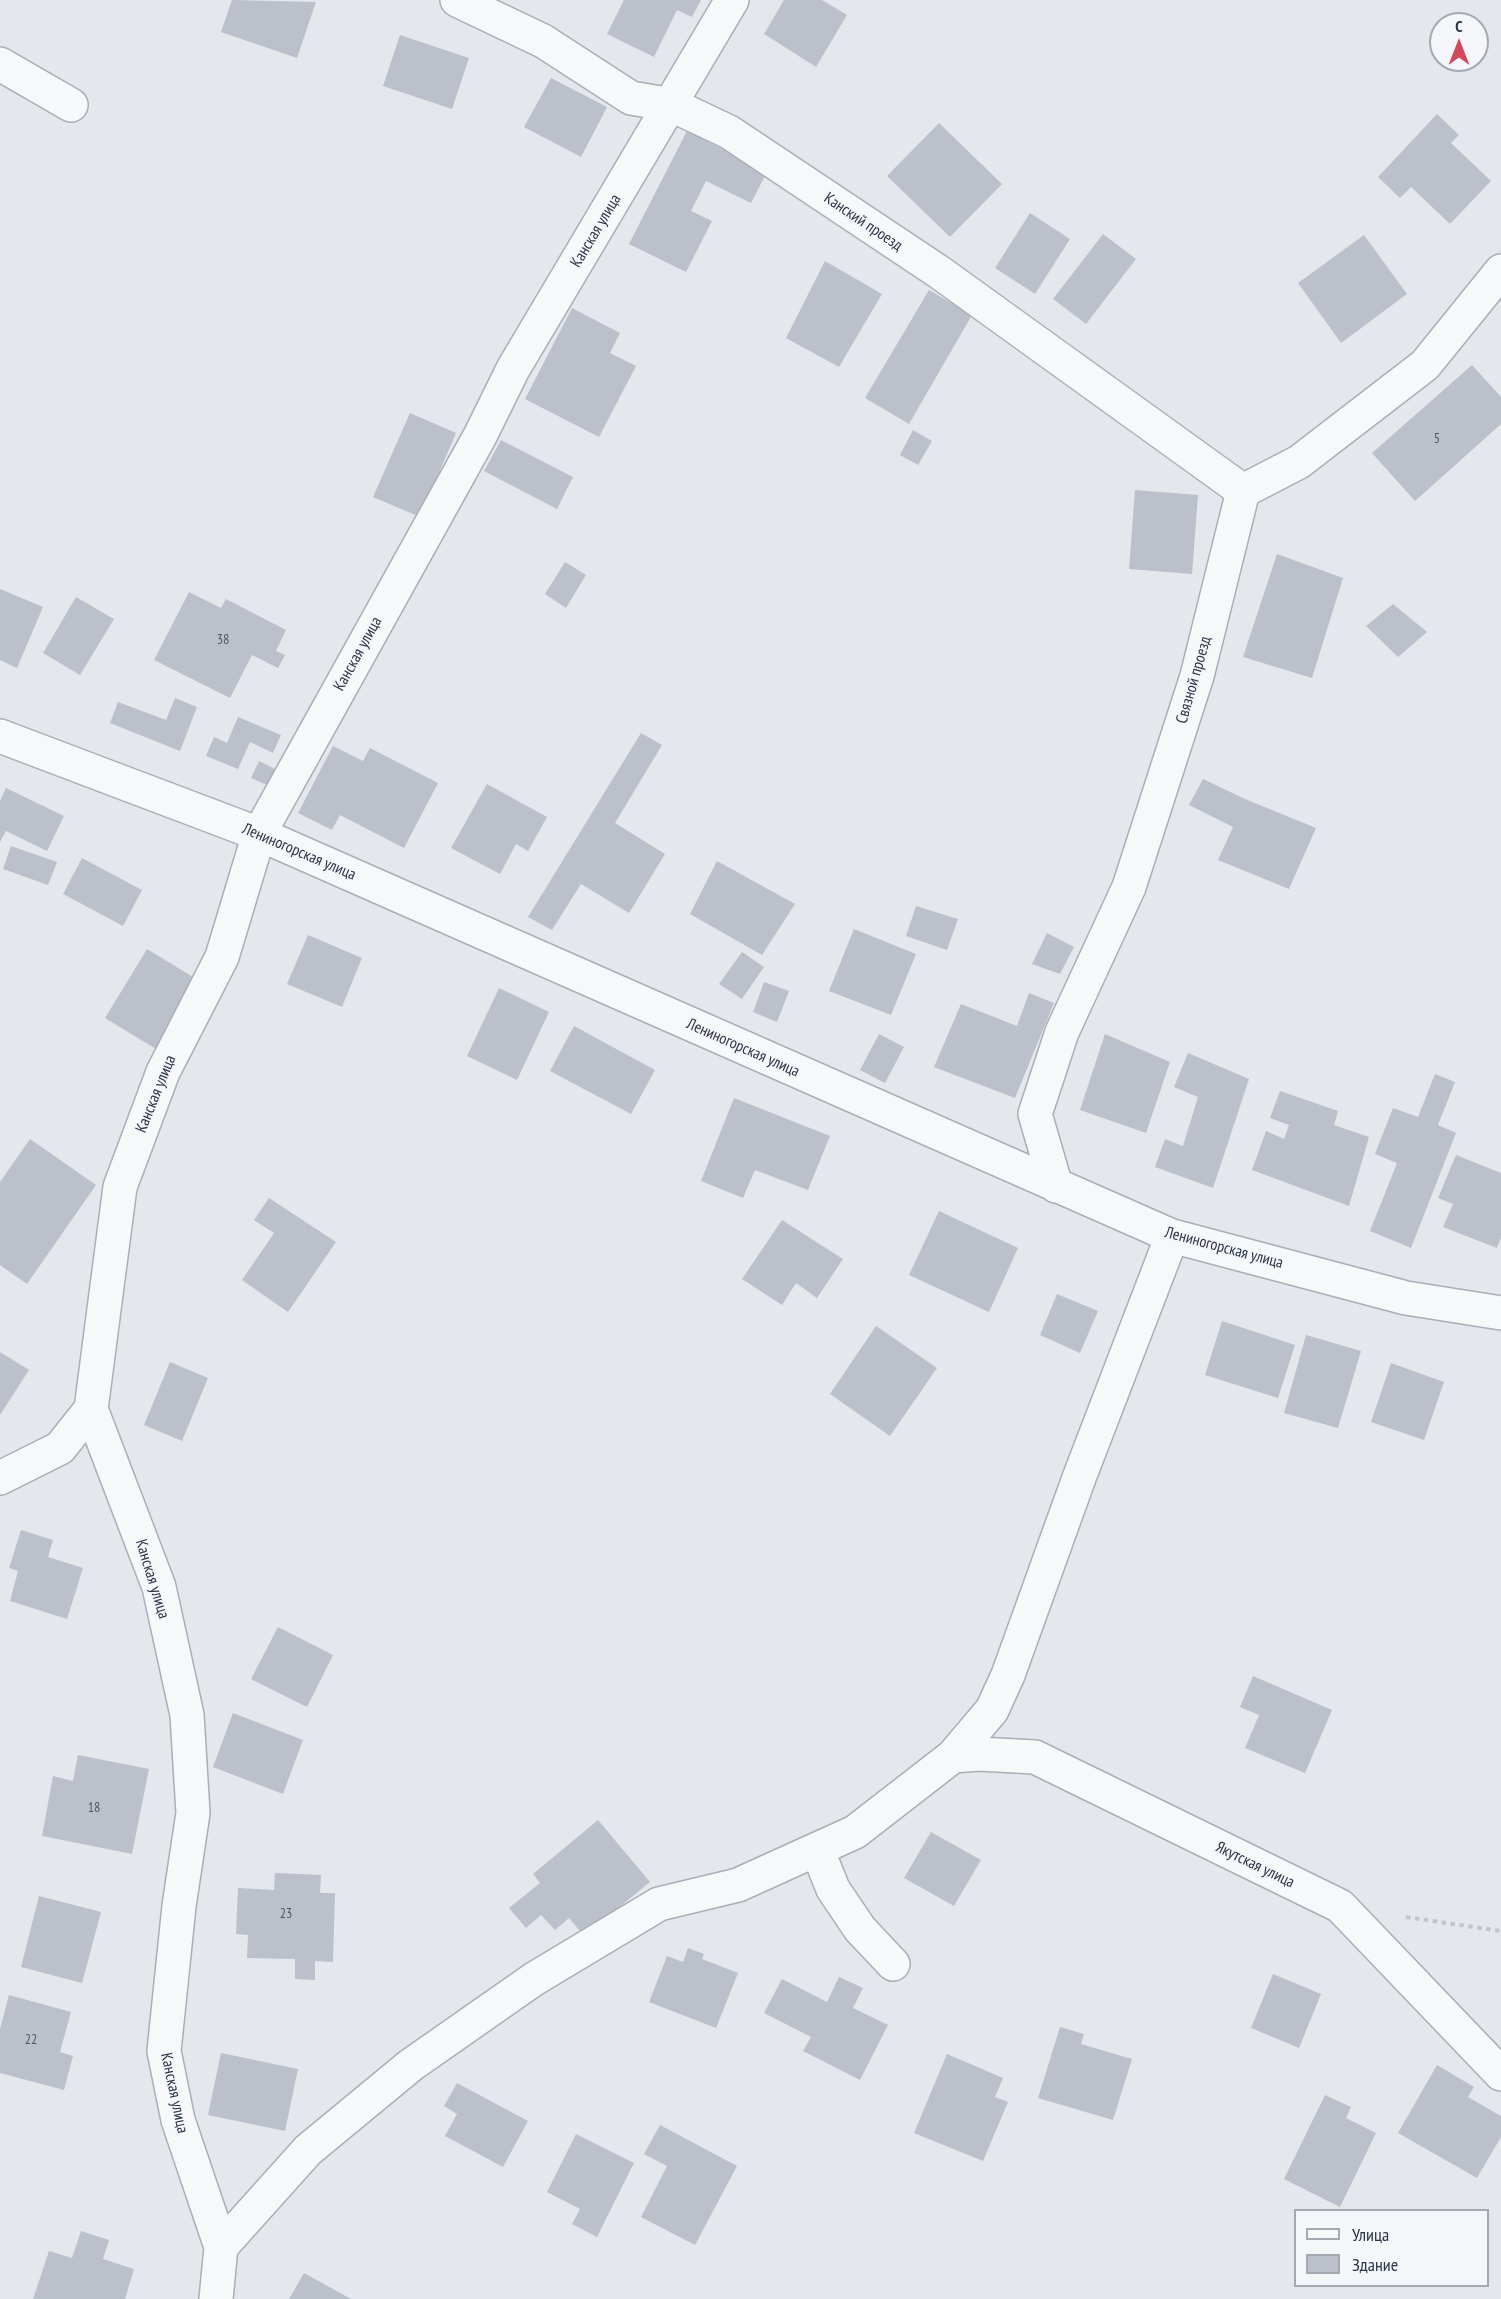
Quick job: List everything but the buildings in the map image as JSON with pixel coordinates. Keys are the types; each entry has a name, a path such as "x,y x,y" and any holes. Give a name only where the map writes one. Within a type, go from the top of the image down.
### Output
{"street":[{"name":"Канский проезд","path":"457,0 543,41 631,98 672,105 729,132 939,272 1243,491"},
{"name":"Канская улица","path":"216,2299 221,2247 178,2120 164,2051 179,1906 193,1813 187,1715 159,1587 91,1409 120,1188 163,1072 222,957 259,834 480,436 513,369 672,105 732,0"},
{"path":"0,64 71,105"},
{"path":"1243,491 1299,462 1425,365 1501,271"},
{"name":"Связной проезд","path":"1056,1186 1035,1114 1062,1032 1129,887 1197,676 1243,491"},
{"name":"Лениногорская улица","path":"0,736 259,834 1172,1236 1406,1298 1501,1313"},
{"path":"221,2247 308,2150 411,2065 534,1979 659,1904 738,1885 855,1832 953,1756 992,1710 1008,1675 1079,1478 1172,1236"},
{"path":"0,1478 60,1448 91,1409"},
{"name":"Якутская улица","path":"953,1756 980,1754 1035,1757 1340,1906 1501,2074"},
{"path":"817,1849 833,1889 861,1929 893,1964"}],"path":[{"path":"1340,1906 1501,1931"}]}
